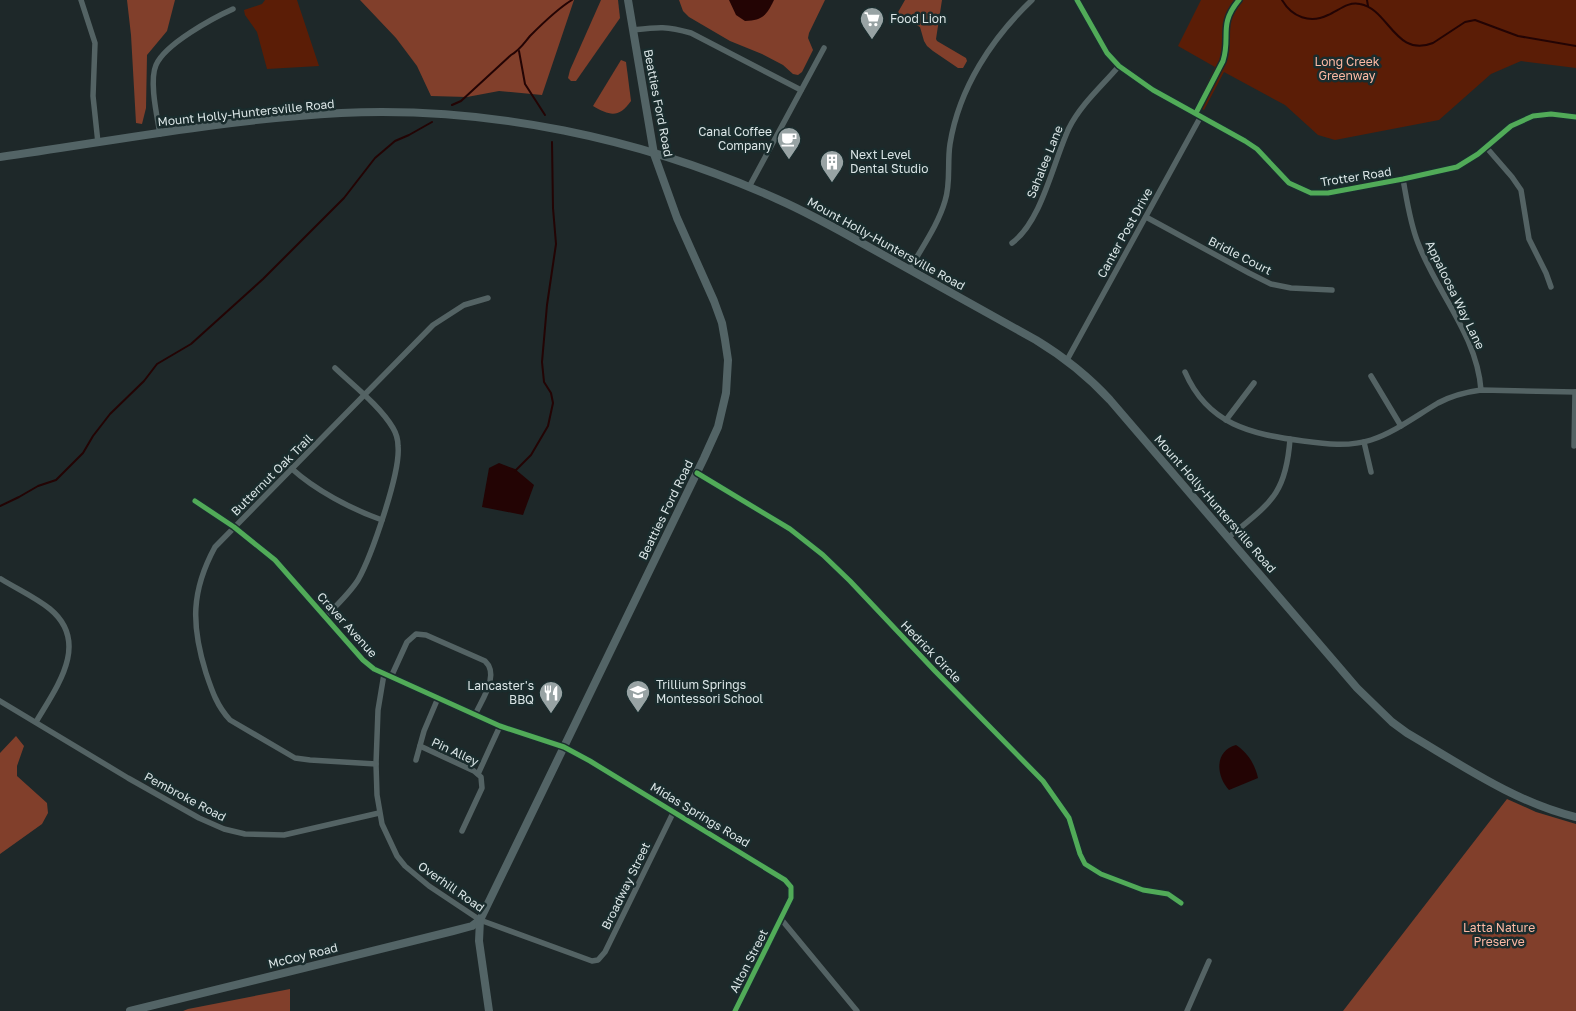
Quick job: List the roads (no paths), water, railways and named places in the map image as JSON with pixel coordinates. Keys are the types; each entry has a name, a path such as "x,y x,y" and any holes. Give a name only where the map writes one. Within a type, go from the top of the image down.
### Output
{"main road":[{"name":"Beatties Ford Road","path":"489,1011 480,941 480,920 715,436 724,407 728,377 722,323 677,218 654,154 628,1"},
{"name":"Mount Holly-Huntersville Road","path":"0,157 300,116 406,113 478,118 537,126 586,136 654,154 749,187 808,214 910,269 1036,340 1067,360 1110,400 1357,688 1392,722 1419,740 1505,790 1543,808 1576,817"},
{"name":"McCoy Road","path":"130,1011 453,932 472,926 480,920"}],"street":[{"path":"81,0 95,43 92,96 98,143"},
{"path":"910,269 945,202 948,185 950,143 970,84 986,54 998,37 1032,0"},
{"name":"Trotter Road","path":"1076,0 1103,47 1119,66 1153,90 1257,149 1282,178 1311,193 1328,193 1457,166 1470,160 1511,126 1526,118 1543,114 1576,117"},
{"path":"160,134 155,108 155,66 164,53 196,30 214,18 234,10"},
{"path":"633,30 660,26 677,28 691,33 801,90"},
{"path":"749,187 824,48"},
{"name":"Sahalee Lane","path":"1012,243 1021,236 1036,211 1070,126 1088,100 1119,66"},
{"name":"Canter Post Drive","path":"1067,360 1201,116"},
{"path":"1486,147 1521,190 1529,239 1546,273 1550,287"},
{"name":"Appaloosa Way Lane","path":"1402,179 1410,218 1418,243 1466,336 1476,361 1481,390"},
{"name":"Bridle Court","path":"1146,217 1271,284 1291,288 1332,290"},
{"name":"Butternut Oak Trail","path":"376,764 295,758 230,720 214,698 198,646 195,616 198,589 206,563 215,547 433,325 464,305 488,298"},
{"path":"325,617 357,582 366,564 382,520 396,470 398,447 394,429 379,411 335,368"},
{"path":"1185,372 1194,389 1203,400 1226,420 1251,432 1290,439 1337,444 1364,442 1391,432 1456,395 1481,390 1576,392 1574,446"},
{"path":"1371,376 1401,426"},
{"path":"1226,420 1254,383"},
{"path":"1229,537 1260,512 1277,492 1288,466 1290,439"},
{"path":"1364,442 1371,472"},
{"path":"291,468 308,482 361,512 382,520"},
{"name":"Hedrick Circle","path":"697,473 790,529 823,555 1043,781 1070,818 1080,854 1085,864 1096,872 1143,890 1168,894 1182,903"},
{"name":"Craver Avenue","path":"195,501 234,527 275,560 363,660 384,674 500,726 564,747"},
{"path":"1,579 50,609 61,621 69,640 69,655 64,672 36,722"},
{"path":"391,677 406,642 416,634 426,635 485,661 490,666 492,675 475,715"},
{"name":"Overhill Road","path":"384,674 378,710 376,764 379,813 392,848 405,866 429,886 480,920 588,960"},
{"path":"416,760 424,731 438,698"},
{"name":"Pembroke Road","path":"0,701 171,803 212,825 234,832 284,835 379,813"},
{"path":"478,774 500,726"},
{"name":"Pin Alley","path":"420,746 478,774 482,782 482,788 462,831"},
{"name":"Midas Springs Road","path":"564,747 778,874 789,884 792,895 781,920"},
{"name":"Broadway Street","path":"588,960 598,960 605,952 674,811"},
{"path":"781,920 857,1011"},
{"name":"Alton Street","path":"735,1011 781,920"},
{"path":"1187,1011 1209,961"}],"waterway":[{"path":"452,105 461,101 519,49 550,16 572,0"},
{"path":"1282,0 1296,15 1308,19 1321,18 1347,5 1360,4 1378,14 1401,39 1410,44 1420,46 1433,43 1465,22 1475,20 1518,36 1576,46"},
{"path":"1367,0 1368,6"},
{"path":"519,51 525,84 545,115"},
{"path":"0,506 38,486 56,480 83,453 110,414 144,381 157,364 191,344 263,279 344,198 375,158 395,141 432,122"},
{"path":"515,471 531,455 548,426 553,403 551,393 544,382 542,362 547,305 556,244 553,208 552,142"}],"place":[{"name":"Food Lion","path":"872,40"},
{"name":"Canal Coffee Company","path":"789,160"},
{"name":"Next Level Dental Studio","path":"832,183"},
{"name":"Trillium Springs Montessori School","path":"638,713"},
{"name":"Lancaster's BBQ","path":"551,714"}],"park label":[{"name":"Long Creek Greenway","path":"1347,69"},
{"name":"Latta Nature Preserve","path":"1499,935"}]}
